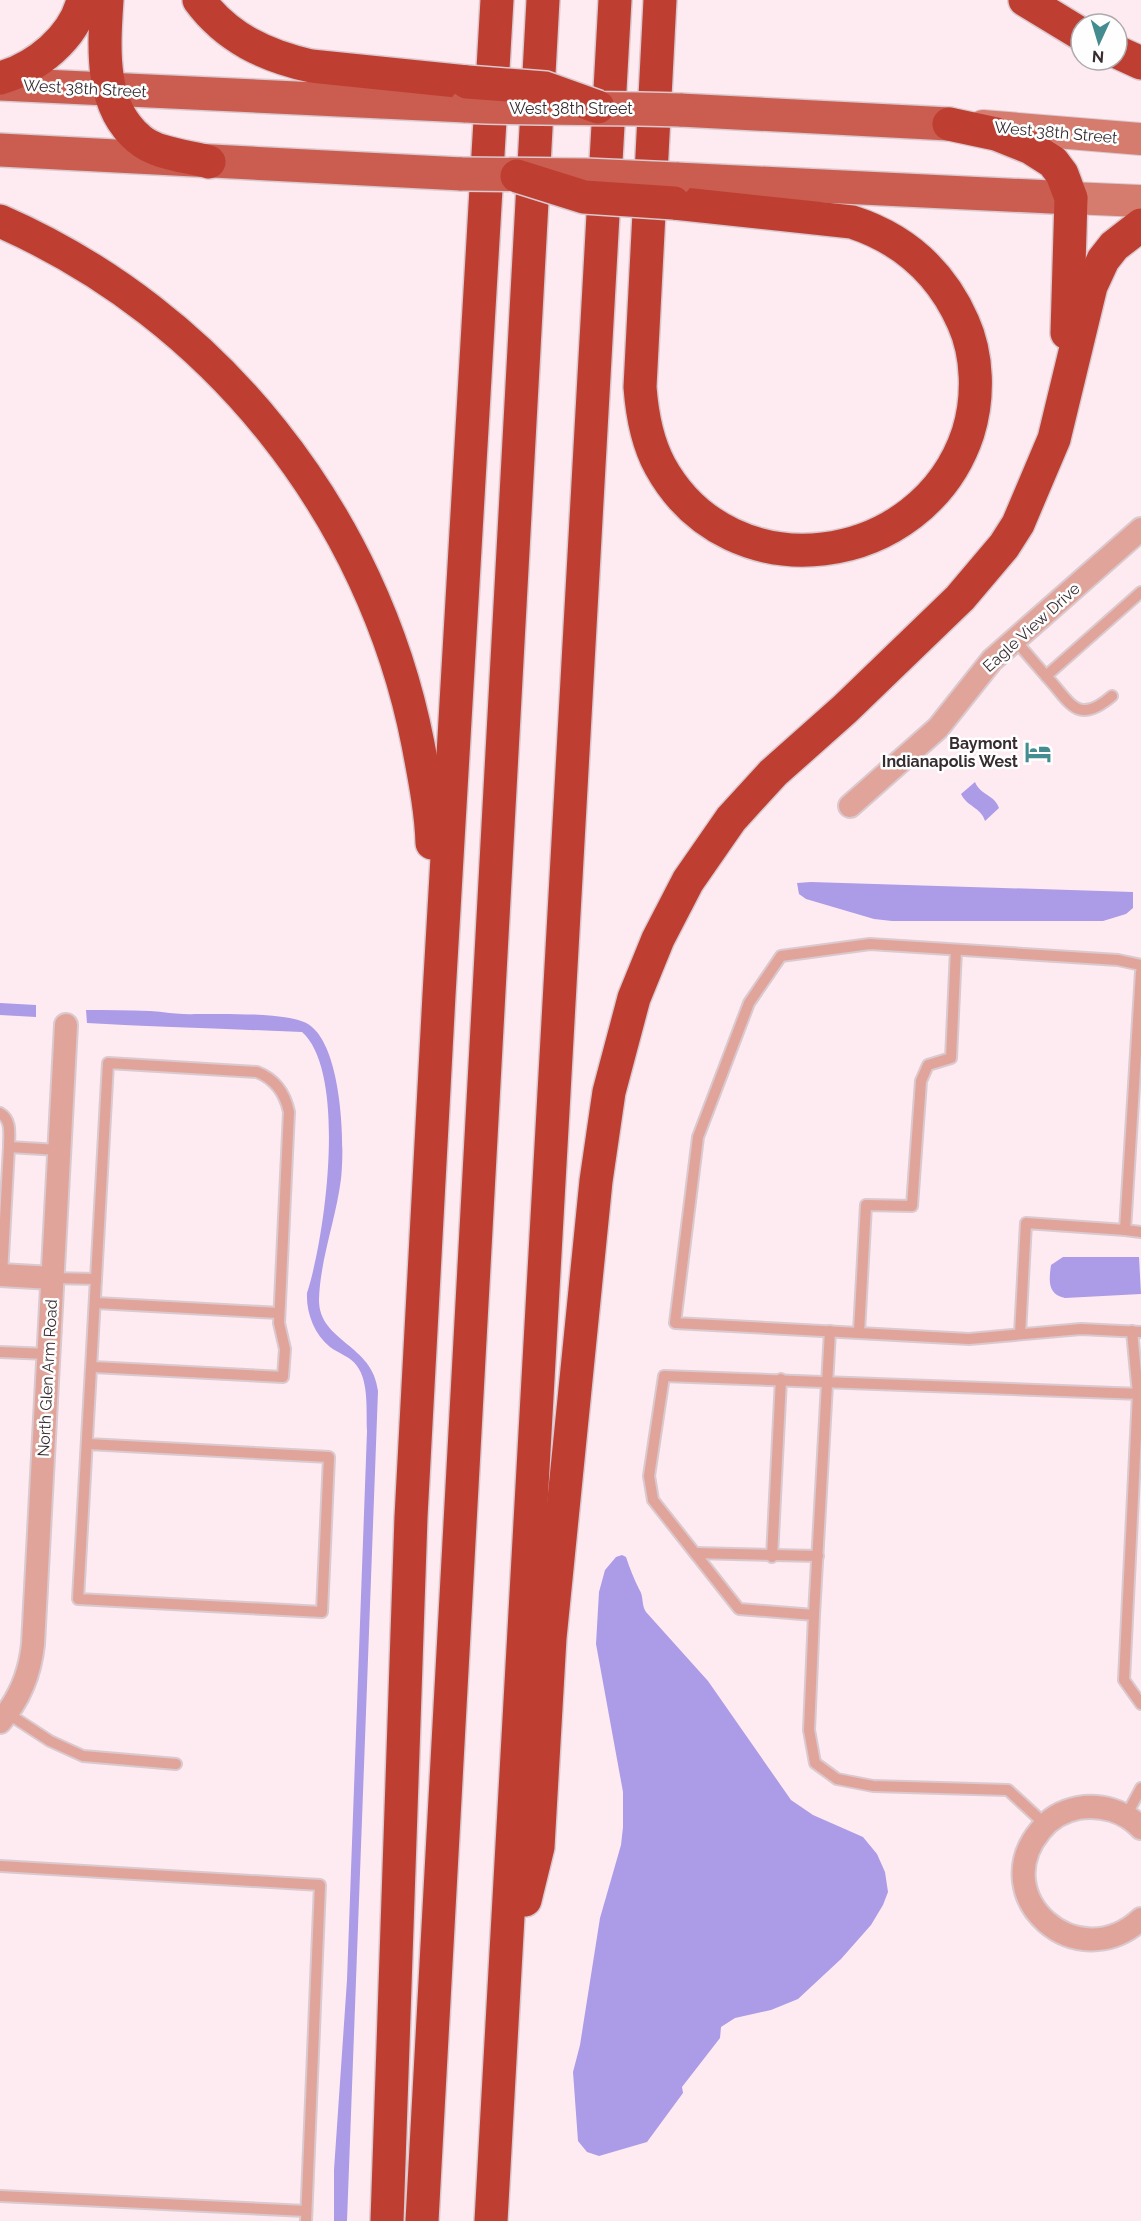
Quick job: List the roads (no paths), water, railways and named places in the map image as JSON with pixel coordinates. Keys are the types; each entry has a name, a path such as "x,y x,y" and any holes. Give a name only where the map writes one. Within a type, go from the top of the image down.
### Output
{"highway":[{"path":"0,78 22,70 45,56 72,26 83,0"},
{"path":"107,0 105,54 110,89 119,113 140,140 157,149 209,162"},
{"path":"199,0 214,18 240,40 286,61 466,94 545,88 598,107"},
{"path":"387,2221 411,1517 497,0"},
{"path":"422,2221 543,0"},
{"path":"491,2221 615,0"},
{"path":"517,176 584,197 675,191 852,222 874,230 904,246 917,256 940,281 957,310 970,340 974,374 974,407 966,440 951,470 932,495 907,518 864,541 831,549 798,551 765,546 733,534 705,517 681,494 661,466 644,420 640,387 660,0"},
{"path":"1024,0 1069,27"},
{"path":"949,124 996,134 1043,154 1062,174 1071,198 1066,312 1069,377"},
{"path":"0,221 55,248 128,293 215,366 258,412 292,454 331,515 361,570 386,627 409,698 432,836 439,995"},
{"path":"506,1983 538,1847 550,1638 596,1181 609,1092 634,998 658,939 688,881 731,819 773,773 845,709 960,598 1004,546 1018,524 1054,439 1091,286 1103,260 1114,246 1141,225"}],"main road":[{"name":"West 38th Street","path":"0,84 110,89 466,94"},
{"name":"West 38th Street","path":"598,107 949,124 1141,139"},
{"path":"0,150 517,176"},
{"path":"675,191 1141,201"}],"street":[{"name":"Eagle View Drive","path":"850,806 938,728 988,664 1141,529"},
{"name":"North Glen Arm Road","path":"4,1718 26,1679 32,1653 66,1025"},
{"path":"1,1275 52,1278"},
{"path":"1134,1822 1104,1808 1086,1807 1065,1812 1046,1825 1029,1849 1024,1876 1029,1898 1043,1920 1062,1934 1086,1940 1117,1936 1141,1920"}],"lane":[{"path":"1046,676 1141,592"},
{"path":"1015,640 1076,709 1086,712 1096,710 1112,696"},
{"path":"1139,1699 1124,1680 1139,1394 1136,1332 1081,1329 969,1339 675,1323 698,1137 749,1003 781,956 870,944 1118,960 1141,965"},
{"path":"859,1332 866,1205 912,1206 921,1081 928,1065 951,1058 956,950"},
{"path":"1125,1230 1141,972"},
{"path":"88,1444 329,1456 322,1612 78,1599 88,1444 93,1367 108,1063 257,1072 275,1084 283,1094 289,1112 279,1313 280,1337 285,1349 283,1377 93,1367"},
{"path":"0,1113 5,1116 9,1126 1,1275"},
{"path":"9,1147 59,1150"},
{"path":"1020,1334 1026,1223 1141,1232"},
{"path":"52,1278 96,1280"},
{"path":"96,1303 279,1313"},
{"path":"830,1331 809,1730 815,1763 837,1779 873,1786 1008,1790 1046,1825"},
{"path":"0,1352 48,1354"},
{"path":"814,1615 739,1609 653,1500 649,1476 664,1376 1139,1394"},
{"path":"772,1557 781,1379"},
{"path":"695,1553 772,1557 818,1556"},
{"path":"4,1718 83,1756 176,1764"},
{"path":"1134,1822 1141,1788"},
{"path":"0,1866 320,1885 306,2216 0,2196"}],"place":[{"name":"Baymont Indianapolis West","path":"1038,752"}]}
